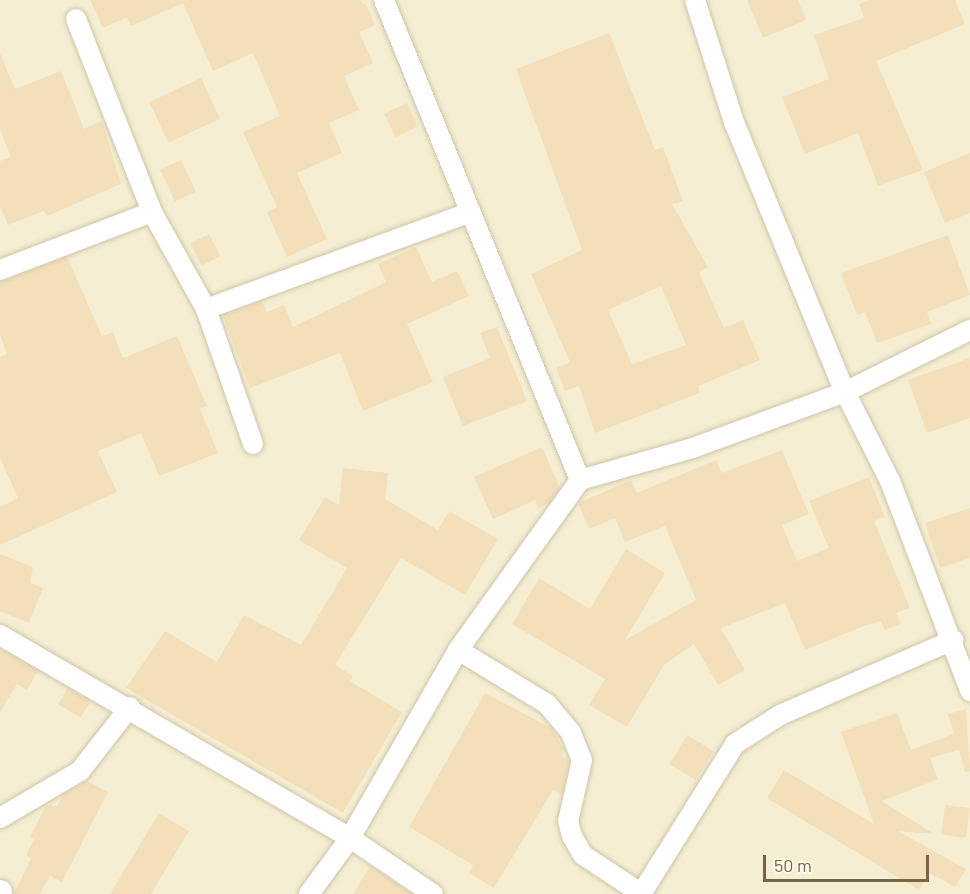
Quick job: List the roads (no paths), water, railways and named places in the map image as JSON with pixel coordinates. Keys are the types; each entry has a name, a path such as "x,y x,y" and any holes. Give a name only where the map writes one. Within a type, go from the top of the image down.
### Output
{"street":[{"path":"384,0 469,213 580,480"},
{"path":"694,0 734,122 845,392 890,481 953,640 970,691"},
{"path":"76,19 152,212 206,309 253,444"},
{"path":"0,270 152,212"},
{"path":"206,309 469,213"},
{"path":"309,894 350,838 458,650 580,480 693,448 845,392 970,330"},
{"path":"0,635 130,707 350,838 433,894"},
{"path":"458,650 547,704 572,733 582,760 568,821 572,836 584,855 641,894 735,744 780,715 953,640"},
{"path":"0,818 80,771 130,707"}]}
